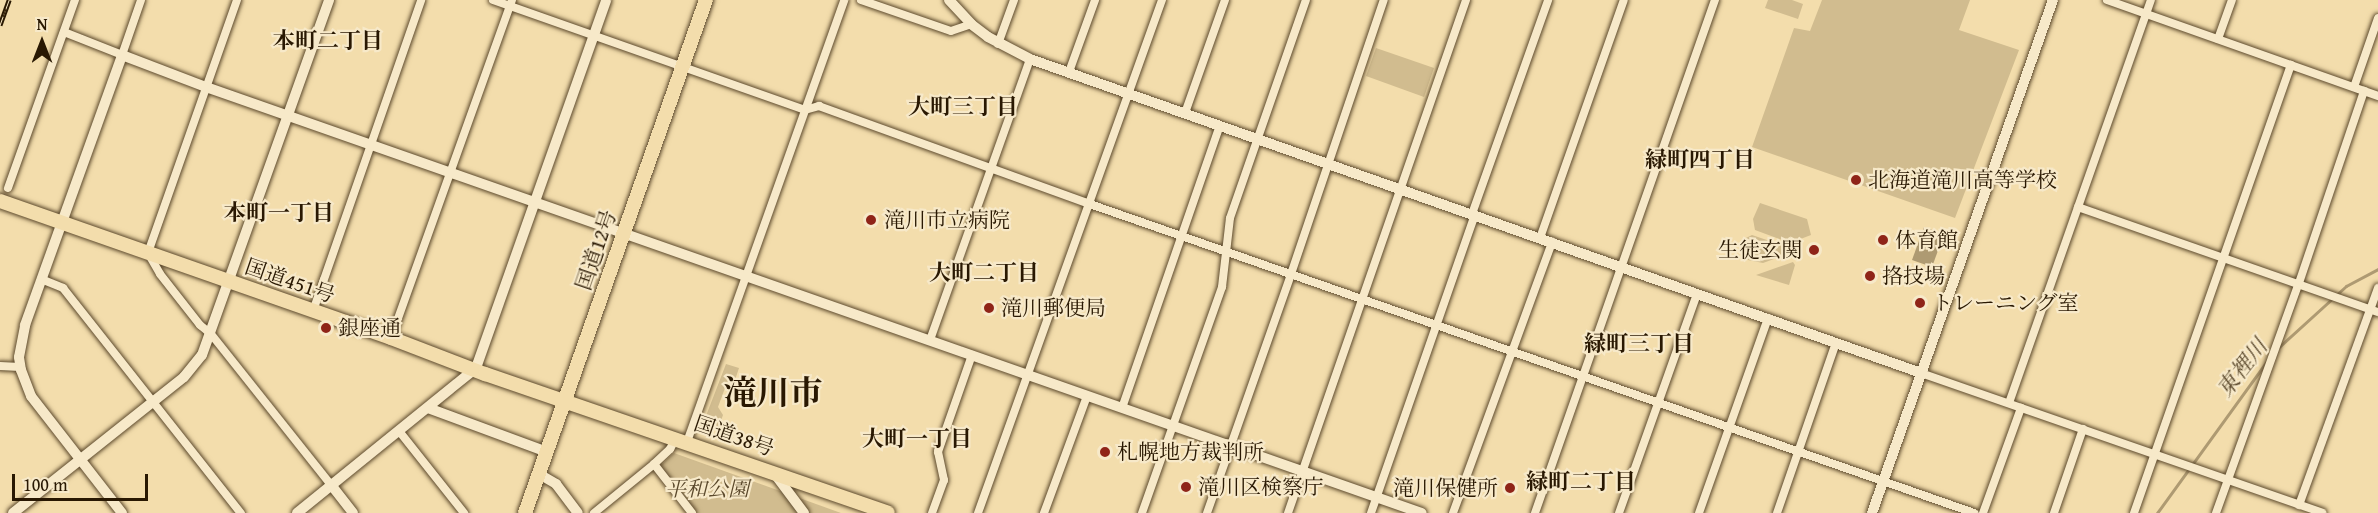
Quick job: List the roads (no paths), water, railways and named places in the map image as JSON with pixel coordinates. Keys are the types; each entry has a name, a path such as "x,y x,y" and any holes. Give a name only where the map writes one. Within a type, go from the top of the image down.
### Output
{"highway":[{"name":"国道12号","path":"525,513 706,0"},
{"name":"国道451号","path":"0,201 565,399"},
{"name":"国道38号","path":"565,399 774,473 865,510 888,513"}],"street":[{"path":"8,188 75,0"},
{"path":"122,513 31,396 20,367 21,337 141,0"},
{"path":"237,0 148,252 160,274 200,325 211,334 353,513"},
{"path":"13,513 194,368 211,334 329,0"},
{"path":"313,311 421,0"},
{"path":"493,0 511,3 592,35 804,110 819,106 1087,203 1974,513"},
{"path":"297,513 476,368 533,201 606,0"},
{"path":"594,513 681,440 746,275 844,0"},
{"path":"861,0 951,31 971,24"},
{"path":"949,0 971,24 998,44 1030,59 2322,513"},
{"path":"998,44 1014,0"},
{"path":"1069,72 1095,0"},
{"path":"978,513 1161,0"},
{"path":"1185,113 1225,0"},
{"path":"1142,513 1222,287 1230,218 1306,0"},
{"path":"1207,513 1292,274 1327,163 1384,0"},
{"path":"1288,513 1466,0"},
{"path":"1371,513 1438,325 1548,0"},
{"path":"1540,238 1624,0"},
{"path":"1535,513 1715,0"},
{"path":"1872,513 2053,0"},
{"path":"2107,0 2378,96"},
{"path":"2009,403 2151,0"},
{"path":"2218,39 2232,0"},
{"path":"391,338 511,3"},
{"path":"2354,87 2378,18"},
{"path":"64,32 206,87 1422,513"},
{"path":"930,340 1030,59"},
{"path":"2134,513 2291,65"},
{"path":"2216,513 2299,283 2364,91"},
{"path":"1122,408 1220,125"},
{"path":"2078,207 2374,311"},
{"path":"1454,513 1510,351 1552,242"},
{"path":"41,279 63,288 241,513"},
{"path":"2299,505 2374,311 2378,288"},
{"path":"1619,513 1697,294"},
{"path":"1699,513 1768,318"},
{"path":"1777,513 1836,342"},
{"path":"932,513 944,480 938,452 972,355"},
{"path":"0,366 20,367"},
{"path":"1044,513 1087,396"},
{"path":"428,408 547,452"},
{"path":"1983,513 2021,408"},
{"path":"2054,513 2083,429"},
{"path":"399,431 464,513"},
{"path":"654,464 692,513"},
{"path":"774,473 804,513"},
{"path":"539,474 556,484 578,513"}],"waterway":[{"name":"東裡川","path":"2279,347 2346,286 2378,269"},
{"name":"東裡川","path":"2157,513 2272,354"}],"railway":[{"path":"0,25 9,0"}],"place":[{"name":"北海道滝川高等学校","path":"1856,180"},
{"name":"滝川市立病院","path":"871,220"},
{"name":"体育館","path":"1883,240"},
{"name":"生徒玄関","path":"1814,250"},
{"name":"挌技場","path":"1870,276"},
{"name":"トレーニング室","path":"1920,303"},
{"name":"滝川郵便局","path":"989,308"},
{"name":"銀座通","path":"326,328"},
{"name":"札幌地方裁判所","path":"1105,452"},
{"name":"滝川区検察庁","path":"1186,487"},
{"name":"滝川保健所","path":"1510,488"}],"district":[{"name":"本町二丁目","path":"328,41"},
{"name":"大町三丁目","path":"963,107"},
{"name":"緑町四丁目","path":"1700,160"},
{"name":"本町一丁目","path":"279,213"},
{"name":"大町二丁目","path":"984,273"},
{"name":"緑町三丁目","path":"1639,344"},
{"name":"滝川市","path":"773,393"},
{"name":"大町一丁目","path":"917,439"},
{"name":"緑町二丁目","path":"1581,482"}],"park label":[{"name":"平和公園","path":"707,489"}]}
